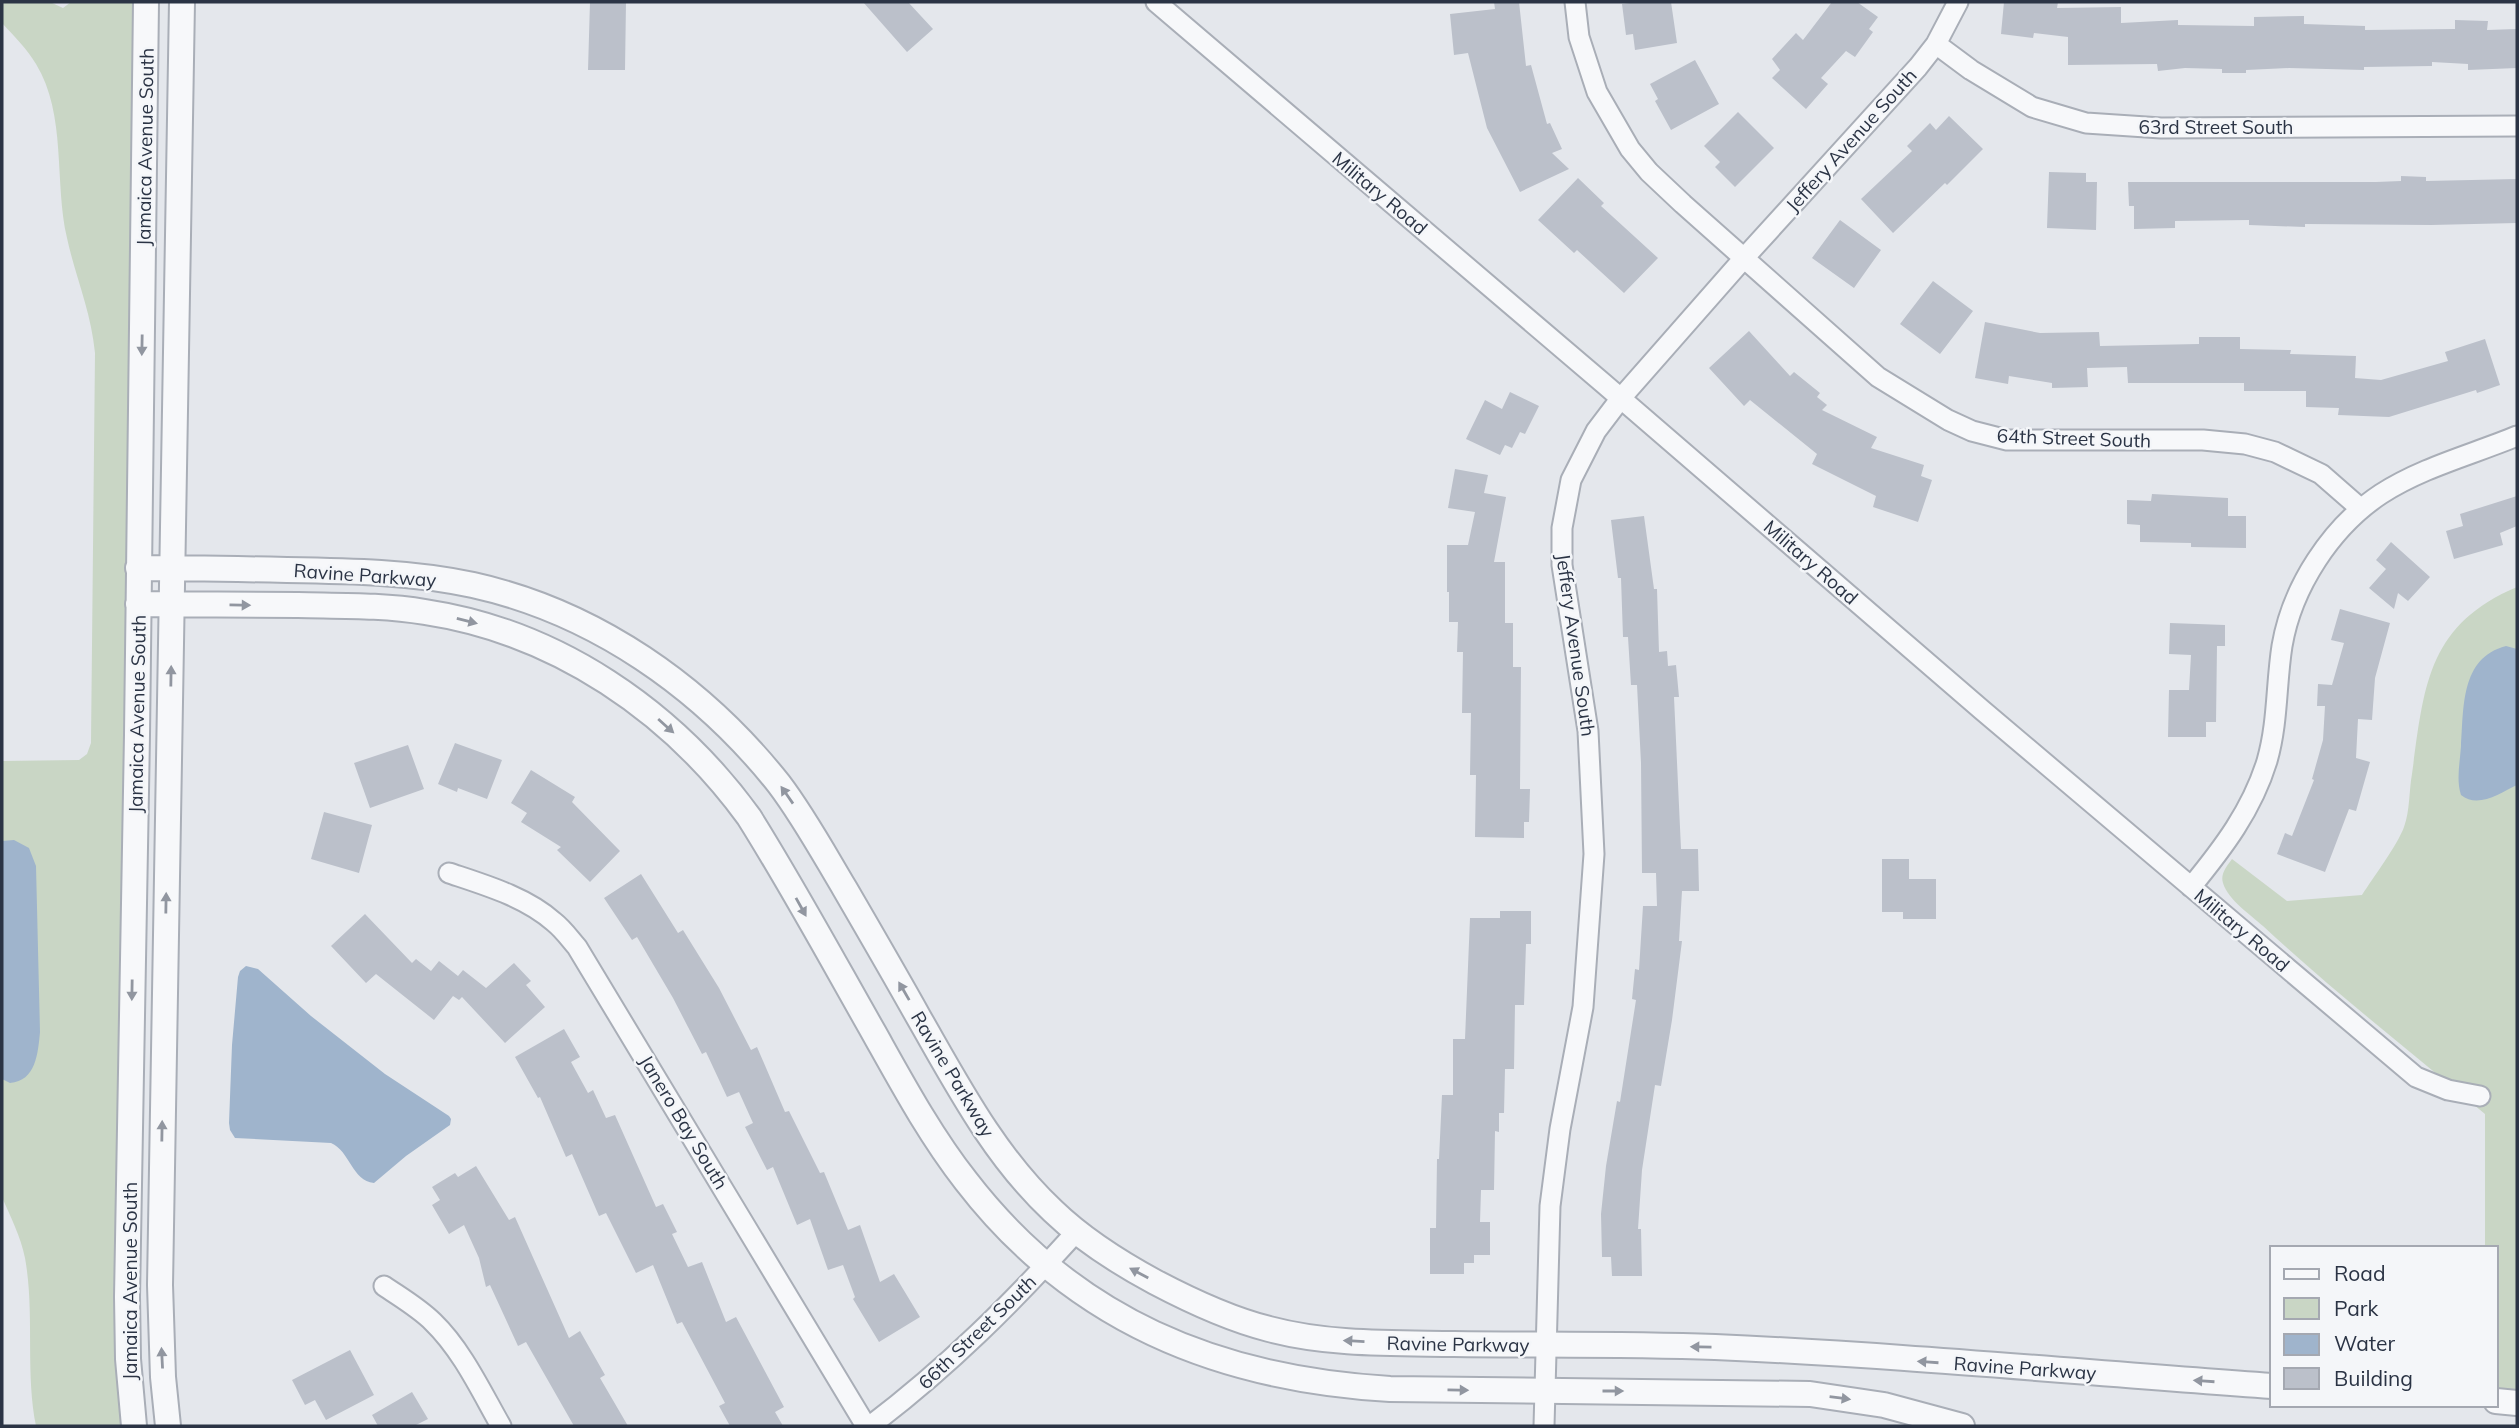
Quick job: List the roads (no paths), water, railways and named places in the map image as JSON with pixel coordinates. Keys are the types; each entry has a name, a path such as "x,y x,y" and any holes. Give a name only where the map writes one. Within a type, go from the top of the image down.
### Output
{"street":[{"name":"Jamaica Avenue South","path":"134,1426 128,1359 127,1297 146,2"},
{"name":"Jamaica Avenue South","path":"168,1426 161,1343 160,1285 182,2"},
{"name":"Military Road","path":"1156,2 2416,1077 2448,1090 2480,1096"},
{"name":"64th Street South","path":"1575,2 1579,37 1597,92 1630,149 1658,180 1878,377 1948,420 1972,431 2007,440 2203,440 2245,444 2275,452 2321,474 2361,509"},
{"name":"Jeffery Avenue South","path":"1544,1426 1548,1233 1552,1177 1583,1007 1594,853 1588,731 1562,565 1562,528 1571,480 1596,431 1621,398 1918,67 1936,44 1958,2"},
{"name":"63rd Street South","path":"1936,44 1971,70 2032,107 2086,123 2161,128 2517,126"},
{"path":"2191,887 2231,837 2248,809 2261,779 2273,734 2286,628 2297,596 2326,548 2361,509 2381,495 2421,472 2517,436"},
{"name":"Ravine Parkway","path":"138,568 364,571 435,578 474,586 507,594 578,622 631,651 676,681 731,729 782,789 805,822 980,1122 1038,1197 1077,1231 1121,1263 1163,1286 1236,1319 1264,1328 1336,1340 1788,1351 2270,1386"},
{"name":"Ravine Parkway","path":"138,604 349,606 426,612 507,633 555,653 629,696 693,749 733,796 773,856 942,1149 991,1211 1046,1265 1095,1300 1158,1337 1251,1369 1367,1388 1810,1394 1884,1405 1962,1426"},
{"name":"Janero Bay South","path":"449,873 492,888 537,909 556,923 577,947 868,1426"},
{"name":"66th Street South","path":"868,1426 961,1352 1010,1304 1077,1231"},
{"path":"384,1286 432,1320 471,1375 501,1426"},
{"path":"2498,1401 2517,1403"}],"water":[{"path":"2506,646 2517,649 2517,785 2482,800 2468,799 2461,795 2459,777 2467,686 2480,661 2491,652"},
{"path":"14,840 29,848 36,866 40,1032 34,1065 30,1072 19,1081 10,1083 2,1079 2,841"},
{"path":"246,966 258,969 311,1016 385,1074 449,1116 450,1125 374,1183 361,1177 343,1152 331,1143 235,1138 229,1123 232,1045 238,977"}]}
